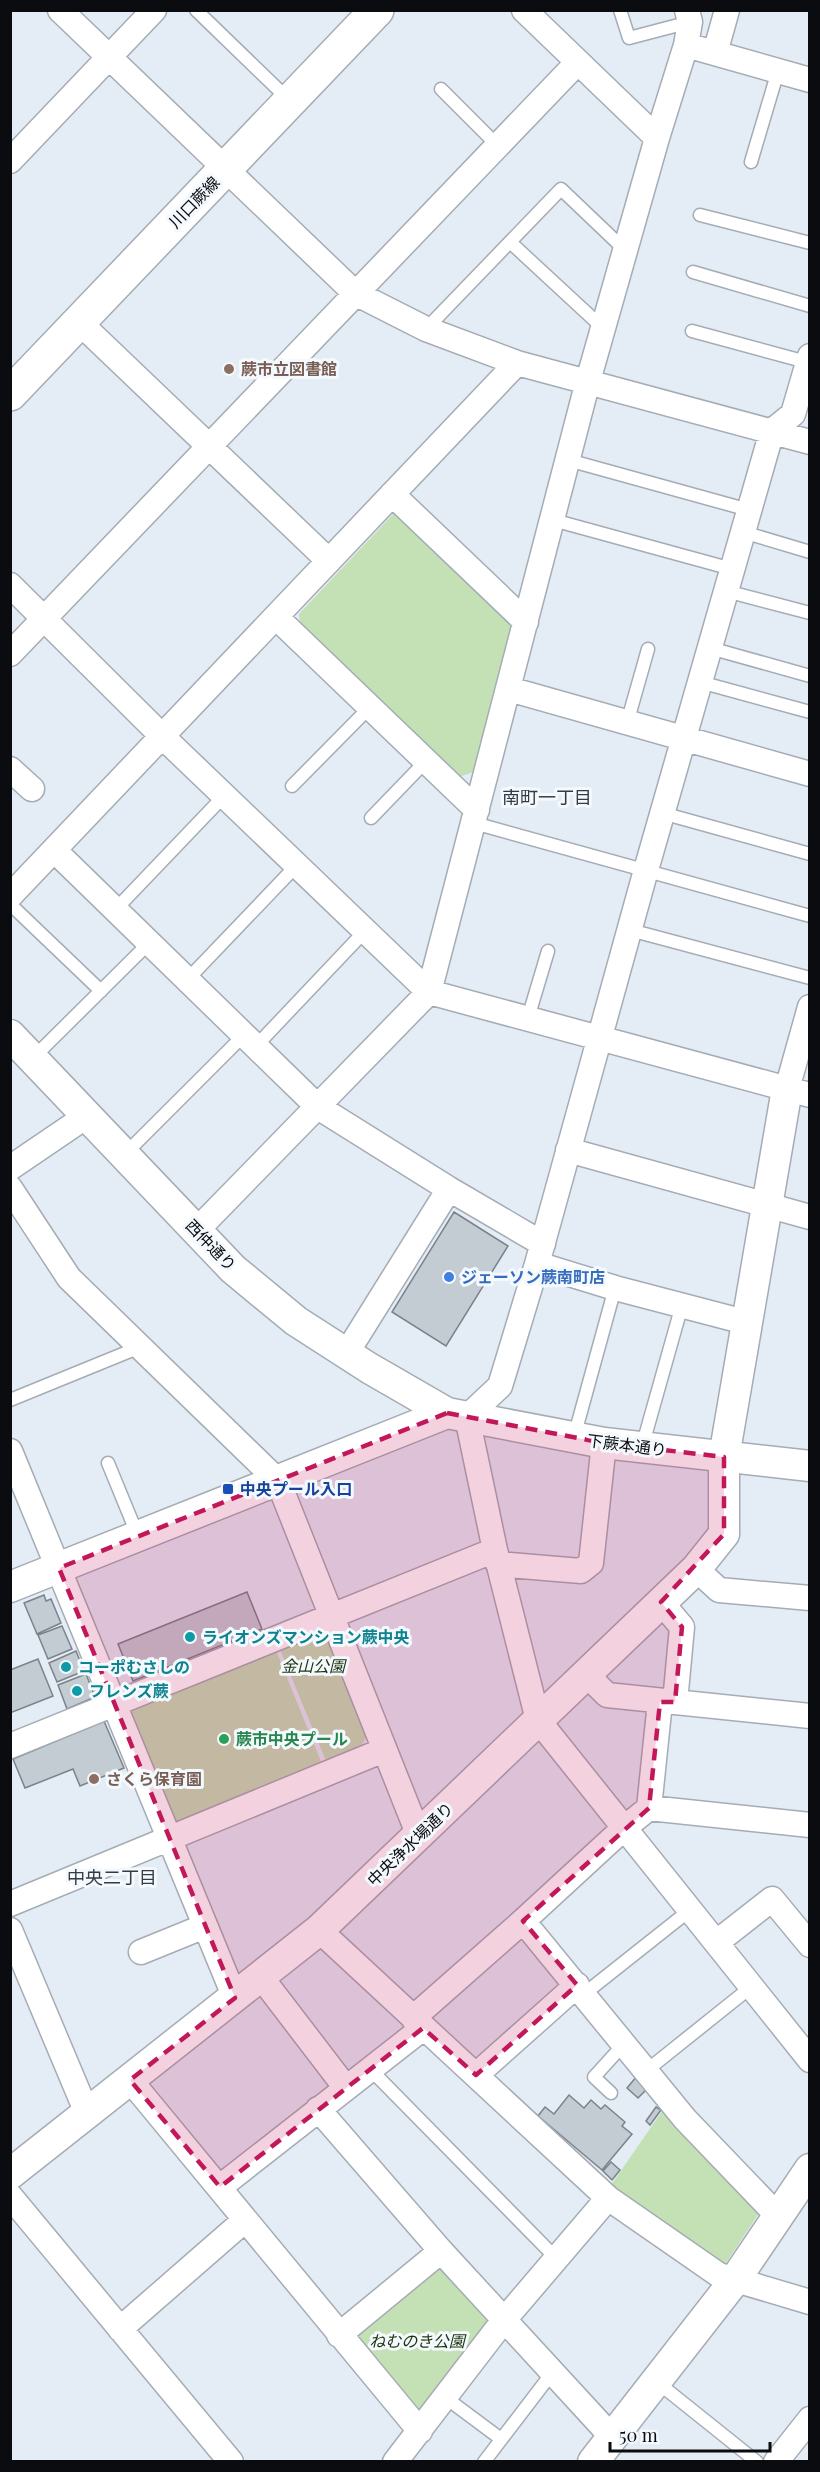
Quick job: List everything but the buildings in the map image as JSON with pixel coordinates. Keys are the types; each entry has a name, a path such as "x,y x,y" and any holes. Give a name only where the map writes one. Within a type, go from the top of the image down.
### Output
{"main road":[{"name":"川口蕨線","path":"10,394 377,10"}],"street":[{"path":"60,10 355,292 426,329 517,363 810,442"},
{"path":"10,161 154,10"},
{"path":"524,10 657,138"},
{"path":"715,53 727,10"},
{"path":"197,1230 429,992 588,381 688,26 715,53 810,80"},
{"path":"10,654 577,63"},
{"path":"79,322 329,561"},
{"path":"10,1587 278,1481 457,1415 500,1386 540,1254 662,813 772,431 792,414 809,360"},
{"path":"10,896 517,363"},
{"path":"392,494 526,622"},
{"path":"10,585 163,737 429,992 798,1092 810,1007"},
{"path":"276,617 426,761 476,816"},
{"path":"509,689 810,774"},
{"path":"10,769 32,789"},
{"path":"54,850 318,1107 449,1189 540,1254 615,1288 746,1322"},
{"name":"西仲通り","path":"10,1035 233,1269 296,1321 346,1354 457,1415"},
{"name":"中央浄水場通り","path":"10,2174 319,1930 696,1569 724,1534 724,1456 746,1322 766,1204 798,1092"},
{"path":"13,1161 88,1115"},
{"path":"568,1150 810,1217"},
{"path":"10,1188 69,1278 278,1481 419,1836"},
{"path":"346,1354 449,1189"},
{"path":"457,1415 497,1557 538,1720 810,2060"},
{"name":"下蕨本通り","path":"457,1415 604,1443 810,1466"},
{"path":"10,1746 330,1616 497,1557 581,1570 591,1563 604,1443"},
{"path":"12,1459 235,1998"},
{"path":"696,1569 719,1590 810,1598"},
{"path":"220,2187 371,2070 523,1921 649,1808 682,1627 661,1602"},
{"path":"586,1674 607,1695 810,1716"},
{"path":"10,1904 384,1750"},
{"path":"649,1808 810,1825"},
{"path":"717,1942 772,1899 810,1945"},
{"path":"523,1921 685,2119 778,2216"},
{"path":"141,1952 205,1926"},
{"path":"10,1930 87,2113"},
{"path":"319,1930 608,2198 719,2275 810,2302"},
{"path":"261,1977 346,2088"},
{"path":"476,2075 580,1989"},
{"path":"129,2080 420,2431"},
{"path":"318,2109 441,2251 612,2437"},
{"path":"593,2462 735,2280 810,2169"},
{"path":"10,2196 120,2329 220,2458"},
{"path":"403,2459 420,2431 504,2320 608,2198"},
{"path":"120,2329 245,2220"},
{"path":"339,2335 441,2251"},
{"path":"776,2462 809,2421"}],"lane":[{"path":"196,10 290,102"},
{"path":"620,10 628,38 688,26"},
{"path":"751,162 778,71"},
{"path":"441,89 497,146"},
{"path":"426,329 561,189 625,250"},
{"path":"700,215 810,243"},
{"path":"510,242 603,328"},
{"path":"693,272 810,306"},
{"path":"692,331 809,360"},
{"path":"568,459 746,521 810,552"},
{"path":"553,520 729,580 810,613"},
{"path":"710,648 810,676"},
{"path":"627,723 648,649"},
{"path":"700,682 810,712"},
{"path":"292,786 370,707"},
{"path":"371,818 426,761"},
{"path":"116,910 224,796"},
{"path":"662,813 810,854"},
{"path":"476,816 646,870 810,916"},
{"path":"187,980 297,865"},
{"path":"10,904 101,991"},
{"path":"630,930 810,978"},
{"path":"125,1154 250,1041 365,931"},
{"path":"33,1059 149,943"},
{"path":"528,1018 548,951"},
{"path":"574,1438 615,1288"},
{"path":"642,1448 681,1305"},
{"path":"10,1401 140,1347"},
{"path":"108,1463 138,1536"},
{"path":"580,1989 690,1910"},
{"path":"646,2071 751,1987"},
{"path":"611,2093 594,2077 624,2044"},
{"path":"371,2070 556,2258"},
{"path":"484,2462 552,2373"},
{"path":"656,2382 757,2462"},
{"path":"446,2398 501,2439"}],"highlighted area":[{"path":"447,1413 604,1443 724,1457 724,1534 661,1602 682,1627 675,1702 660,1702 649,1808 523,1921 577,1985 476,2075 423,2028 220,2187 130,2080 235,1998 59,1568"}],"green space":[{"path":"397,510 515,625 477,771 458,777 300,625 299,614"},
{"name":"金山公園","path":"317,1631 326,1634 367,1736 359,1749 326,1761 279,1647"},
{"name":"蕨市中央プール","path":"275,1648 322,1764 180,1823 168,1818 127,1714 132,1708"},
{"path":"665,2107 763,2207 724,2266 611,2185"},
{"name":"ねむのき公園","path":"440,2264 492,2323 417,2415 352,2337"}],"place":[{"name":"蕨市立図書館","path":"229,369"},
{"name":"ジェーソン蕨南町店","path":"449,1277"},
{"name":"中央プール入口","path":"228,1489"},
{"name":"ライオンズマンション蕨中央","path":"190,1637"},
{"name":"コーポむさしの","path":"66,1667"},
{"name":"フレンズ蕨","path":"77,1691"},
{"name":"蕨市中央プール","path":"224,1739"},
{"name":"さくら保育園","path":"94,1779"}],"district":[{"name":"南町一丁目","path":"547,798"},
{"name":"中央二丁目","path":"112,1878"}]}
